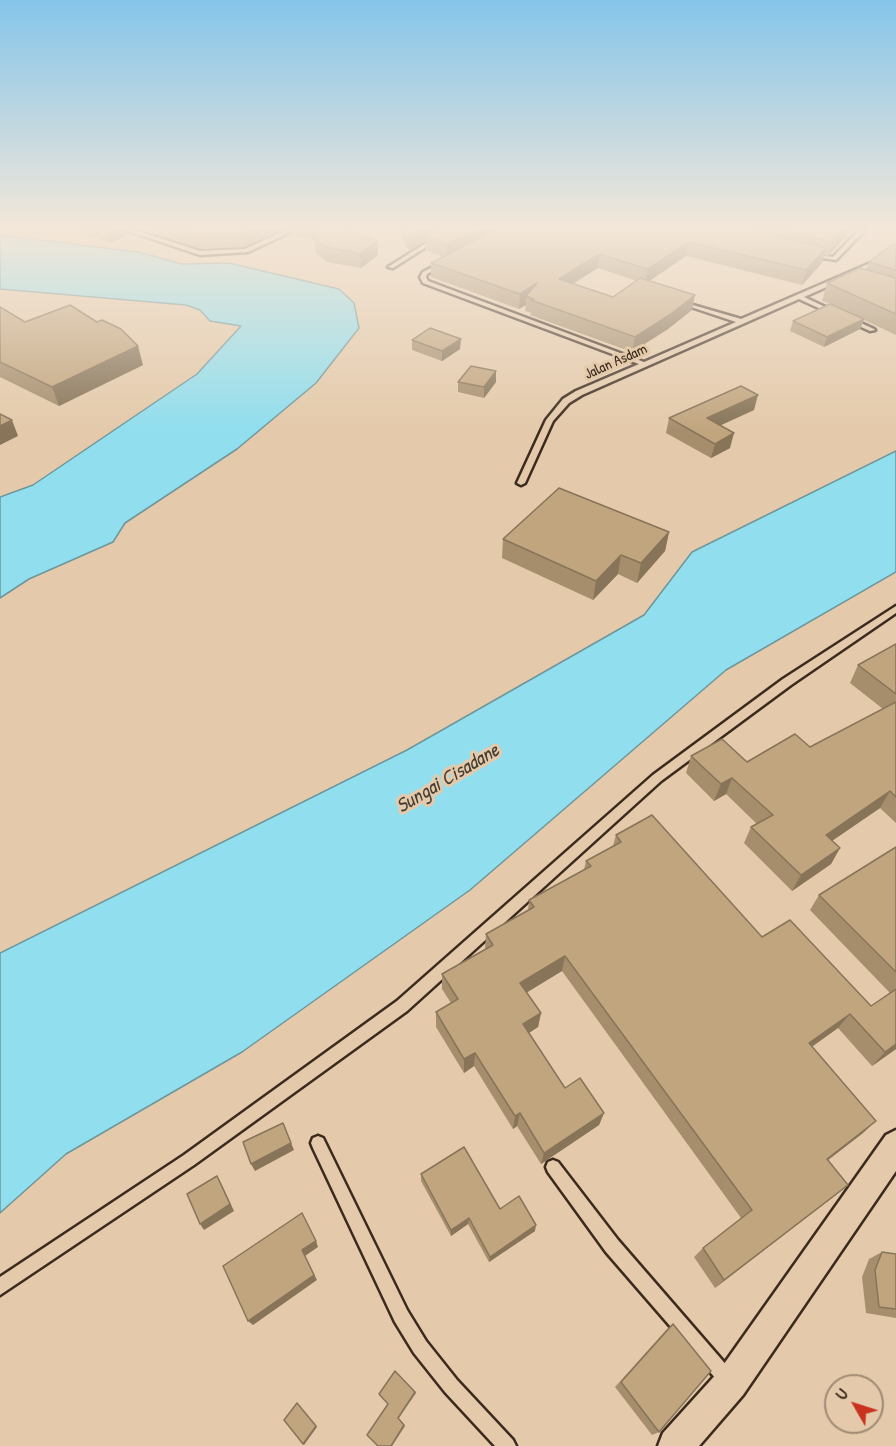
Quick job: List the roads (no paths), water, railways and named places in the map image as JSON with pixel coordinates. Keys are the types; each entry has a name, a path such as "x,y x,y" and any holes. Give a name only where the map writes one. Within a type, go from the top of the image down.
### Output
{"street":[{"path":"676,1446 731,1383 896,1145"}],"lane":[{"path":"461,295 644,364"},
{"path":"798,296 872,330"},
{"name":"Jalan Asdam","path":"521,483 550,420 566,401 798,296"},
{"path":"677,300 740,321"},
{"path":"0,1287 189,1160 402,1006 657,778 787,682 896,609"},
{"path":"318,1143 400,1316 420,1347 451,1386 507,1446"},
{"path":"553,1167 612,1246 731,1383"}],"water":[{"path":"75,295 346,295 354,303 359,328 316,383 237,449 125,523 113,542 29,579 0,598 0,497 33,485 197,374 241,326 210,321 200,310 186,305"},
{"name":"Sungai Cisadane","path":"896,451 896,572 726,670 470,890 242,1052 66,1154 0,1213 0,953 407,750 644,615 692,552"}]}
